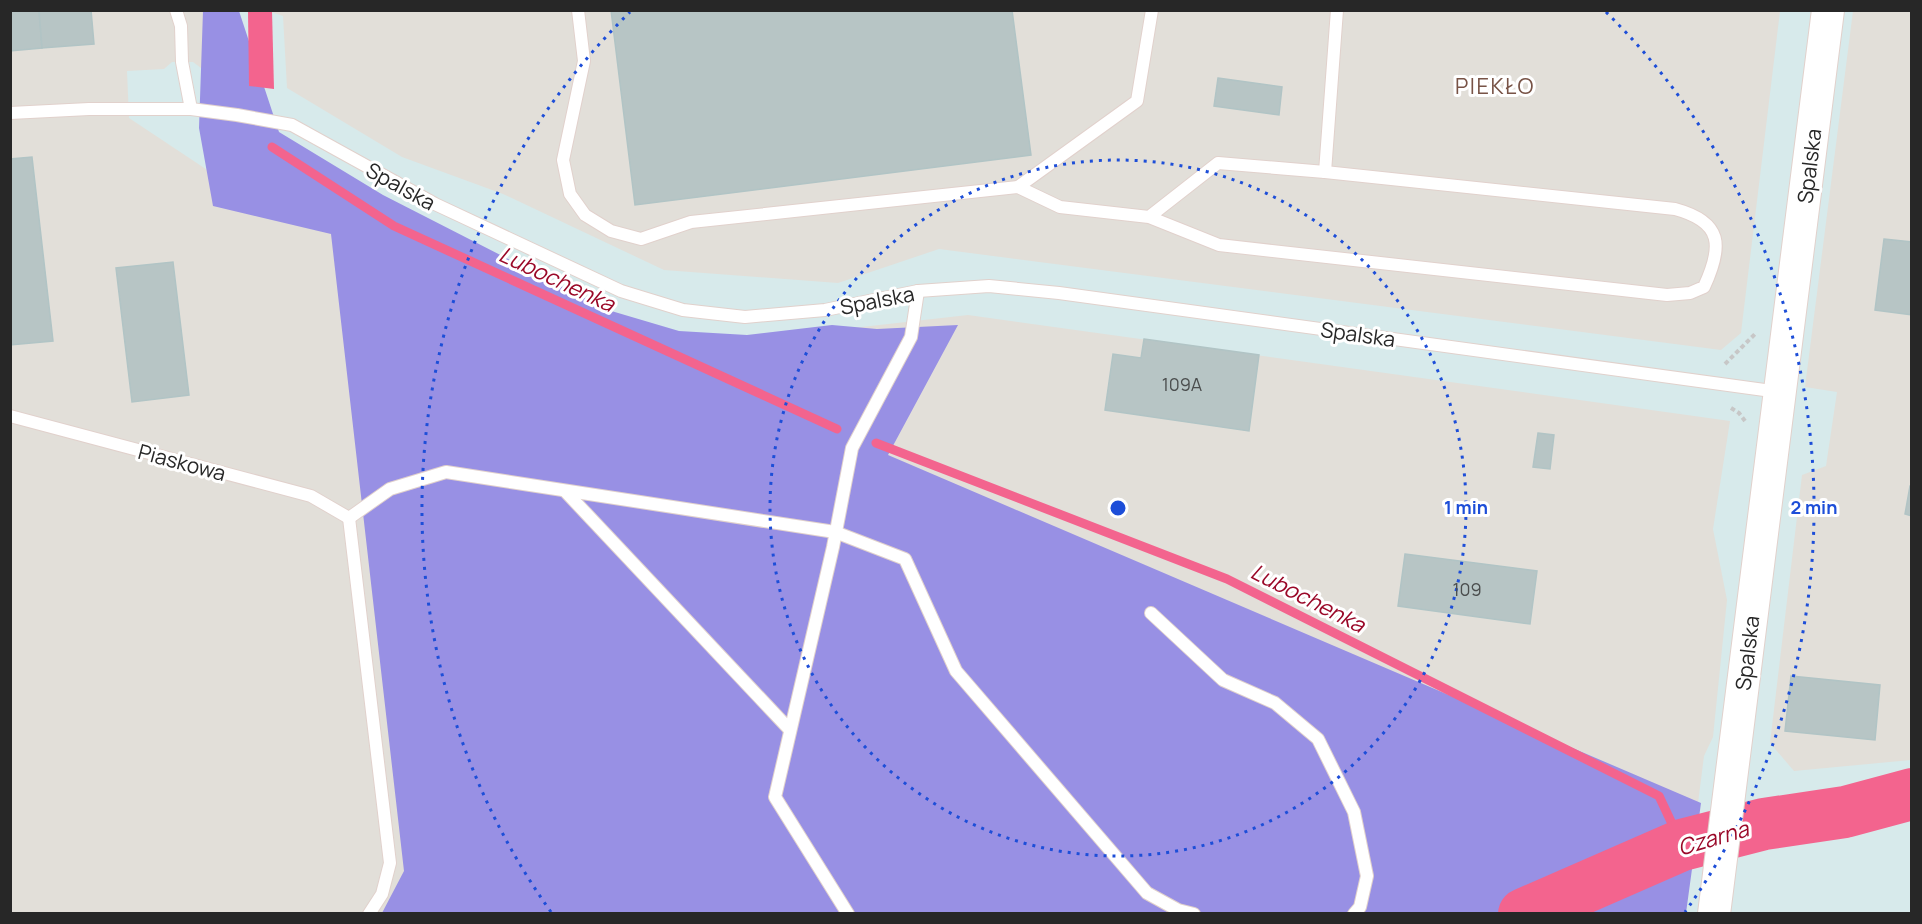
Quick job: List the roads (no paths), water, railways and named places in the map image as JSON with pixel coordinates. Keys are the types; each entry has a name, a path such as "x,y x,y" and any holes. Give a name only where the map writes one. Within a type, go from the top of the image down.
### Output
{"street":[{"name":"Spalska","path":"1716,898 1828,10"}],"lane":[{"path":"176,10 181,26 182,62 191,110"},
{"path":"578,10 584,61 563,160 570,194 585,215 611,231 641,239 691,222 1018,187 1137,101 1152,10"},
{"path":"1325,172 1337,10"},
{"name":"Spalska","path":"10,113 89,109 191,110 237,115 292,125 435,204 621,291 683,310 745,317 825,310 918,291 989,286 1059,293 1780,392"},
{"path":"1018,187 1060,207 1149,217 1219,245 1667,295 1690,293 1704,287 1714,265 1717,247 1709,226 1695,214 1675,209 1218,163 1149,217"},
{"path":"848,914 775,797 833,547 852,448 910,337 918,291"},
{"name":"Piaskowa","path":"10,416 311,496 349,518"},
{"path":"369,914 382,894 390,863 349,518 390,489 446,472 835,532 905,559 956,671 1147,893 1178,910 1194,914"},
{"path":"566,491 790,730"},
{"path":"1151,613 1223,680 1275,703 1318,739 1354,812 1367,876 1360,907 1354,914"}],"waterway":[{"name":"Lubochenka","path":"272,147 394,226 837,429"},
{"name":"Lubochenka","path":"876,443 1227,579 1659,796 1682,845"},
{"name":"Czarna","path":"1524,914 1682,845 1764,824 1845,812 1912,794"}],"district":[{"name":"PIEKŁO","path":"1495,86"}]}
